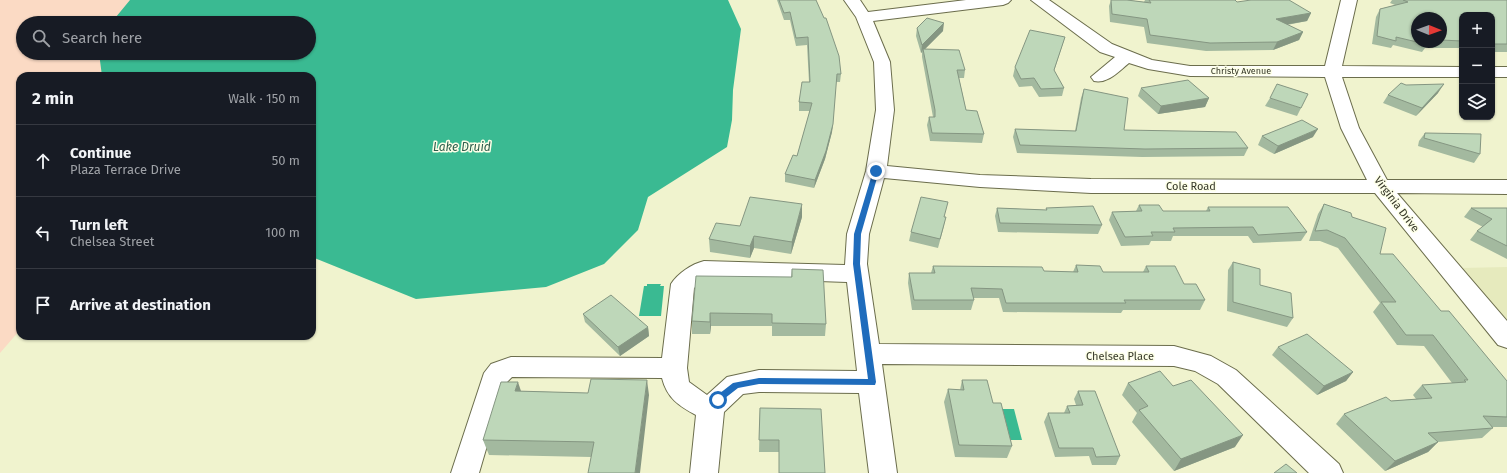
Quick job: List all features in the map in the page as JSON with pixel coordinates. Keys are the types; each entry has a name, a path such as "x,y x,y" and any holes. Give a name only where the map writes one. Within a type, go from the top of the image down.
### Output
{"street":[{"path":"852,0 864,17 882,62 885,110 876,171 858,234 857,274 883,473"},
{"path":"864,17 1003,0"},
{"name":"Christy Avenue","path":"1039,0 1106,48 1148,64 1190,71 1459,72"},
{"path":"1332,71 1349,0"},
{"path":"1100,77 1127,56"},
{"name":"Virginia Drive","path":"1332,71 1350,128 1380,186 1507,338"},
{"path":"1495,72 1507,72"},
{"name":"Cole Road","path":"876,171 980,181 1090,186 1507,187"},
{"path":"711,409 687,396 678,389 674,379 683,284 704,269 857,274"},
{"name":"Chelsea Place","path":"868,354 1174,356 1202,363 1227,377 1329,473"},
{"path":"465,473 493,380 500,371 516,367 674,368"},
{"path":"704,473 707,433 711,409 718,400 736,385 759,381 872,382"}],"shaded area":[{"path":"0,0 308,0 294,16 16,16 16,60 256,60 245,72 16,72 16,335 0,353"},
{"path":"1507,267 1507,320 1461,268"}],"water":[{"name":"Lake Druid","path":"130,0 728,0 741,29 733,90 732,120 727,147 648,197 638,230 604,264 546,287 416,299 316,259 316,72 101,72 100,60 316,60 316,16 117,16"},
{"path":"647,284 661,284 660,286 664,286 661,316 639,316 644,286 647,286"},
{"path":"996,409 1014,409 1022,440 1003,440"}],"building":[{"path":"779,0 816,0 824,18 826,18 839,56 841,74 837,74 833,124 826,151 815,180 785,174 793,155 797,156 812,103 799,102 802,82 810,82 808,37 796,38 790,12 784,13"},
{"path":"1111,0 1151,3 1149,0 1235,0 1237,2 1251,0 1289,0 1311,13 1276,19 1303,32 1277,42 1210,43 1150,35 1147,19 1112,14"},
{"path":"1403,0 1507,0 1507,44 1495,44 1495,12 1459,12 1459,41 1447,40 1447,12 1411,12 1411,41 1396,37 1396,41 1377,36 1380,9 1408,2"},
{"path":"927,18 944,23 922,45 917,28"},
{"path":"1030,30 1065,37 1054,70 1064,88 1041,89 1034,78 1021,79 1015,67"},
{"path":"923,49 959,50 965,70 957,70 966,110 977,111 984,134 932,133 929,117 935,117 935,110"},
{"path":"1188,80 1209,98 1161,106 1141,88"},
{"path":"1401,83 1406,85 1444,84 1422,108 1388,95"},
{"path":"1277,84 1308,94 1301,108 1270,98"},
{"path":"1084,89 1128,98 1124,130 1236,132 1248,148 1145,149 1020,145 1015,129 1076,131"},
{"path":"1302,120 1318,129 1278,146 1262,136"},
{"path":"1425,133 1481,134 1480,154 1424,138"},
{"path":"750,197 802,204 792,242 754,236 750,246 709,239 716,223 740,226"},
{"path":"921,197 948,202 944,217 946,217 940,239 911,232"},
{"path":"1324,204 1351,213 1352,217 1386,228 1380,254 1393,254 1441,311 1449,311 1507,381 1507,417 1483,416 1493,428 1428,433 1438,442 1395,461 1344,414 1386,397 1391,401 1432,398 1422,385 1466,382 1464,380 1468,380 1433,335 1406,335 1381,302 1396,302 1345,238 1327,230 1315,231"},
{"path":"1139,205 1159,205 1163,211 1210,211 1208,207 1288,207 1307,232 1258,235 1253,227 1173,228 1175,232 1151,232 1153,236 1125,237 1112,212 1142,211"},
{"path":"1093,206 1102,225 1000,223 997,208 1047,210 1046,208"},
{"path":"1471,208 1507,208 1507,246 1477,231 1492,219"},
{"path":"1233,262 1260,269 1260,285 1291,293 1293,318 1233,302"},
{"path":"1076,265 1100,266 1103,272 1149,272 1146,266 1175,266 1184,284 1196,284 1205,300 1124,300 1126,303 1006,303 1002,289 971,288 974,300 914,300 909,273 935,273 933,266 1042,267 1044,271 1078,272"},
{"path":"792,269 823,270 826,324 772,323 772,314 710,313 710,322 692,321 696,276 792,277"},
{"path":"611,295 648,327 618,347 583,314"},
{"path":"1307,334 1353,372 1324,386 1278,347"},
{"path":"1160,371 1173,386 1191,380 1243,435 1181,459 1139,410 1148,406 1128,383"},
{"path":"591,379 647,380 635,473 588,473 594,442 483,440 501,382 518,382 515,391 588,393"},
{"path":"962,380 987,380 993,403 1001,403 1012,446 959,445 948,389 964,390"},
{"path":"1078,391 1095,391 1120,456 1096,457 1093,448 1059,448 1048,413 1070,413 1067,406 1083,405"},
{"path":"760,408 821,409 825,473 779,473 779,440 759,440"},
{"path":"1286,464 1297,473 1274,473"}],"route":[{"path":"718,400 736,385 759,381 872,382 856,264 858,234 876,171"}]}
